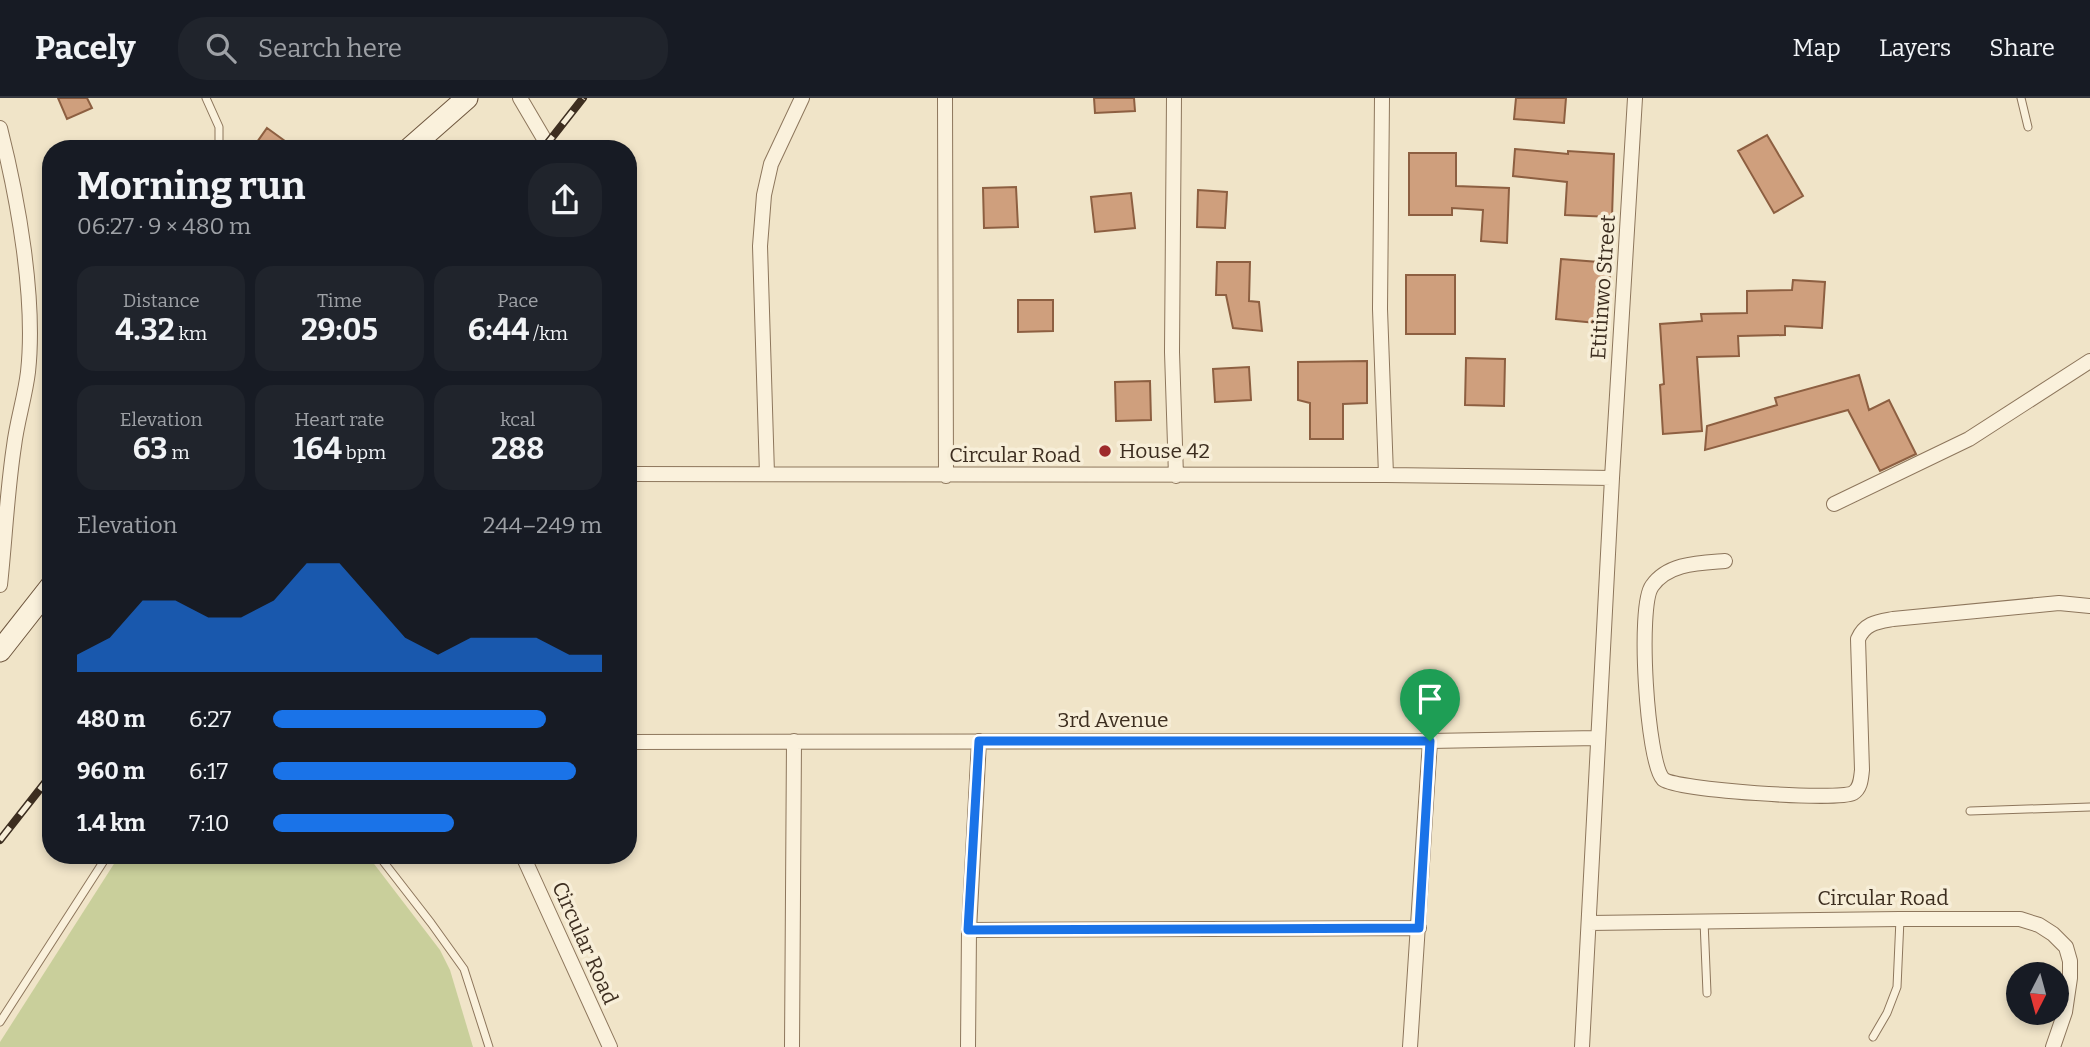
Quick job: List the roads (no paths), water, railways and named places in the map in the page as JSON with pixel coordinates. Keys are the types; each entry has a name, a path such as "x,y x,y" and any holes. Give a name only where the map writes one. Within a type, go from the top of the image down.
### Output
{"street":[{"path":"419,140 467,98"},
{"path":"520,98 545,140"},
{"path":"767,474 760,246 764,195 771,164 802,98"},
{"path":"945,98 946,476"},
{"path":"1174,98 1172,352 1176,476"},
{"path":"1382,98 1380,309 1386,475"},
{"name":"Etitinwo Street","path":"1582,1047 1635,98"},
{"path":"0,128 12,173 29,314 28,372 14,445 0,585"},
{"path":"1834,504 1969,439 2090,361"},
{"name":"Circular Road","path":"637,474 1612,478"},
{"path":"1725,561 1678,567 1651,587 1645,603 1648,718 1661,778 1675,785 1725,791 1820,796 1853,793 1858,788 1862,770 1857,671 1858,639 1862,630 1870,624 1893,619 2059,603 2090,606"},
{"path":"0,652 42,598"},
{"name":"3rd Avenue","path":"637,743 1430,741 1598,738"},
{"path":"792,1047 794,741"},
{"path":"968,1047 968,930 979,741"},
{"path":"1410,1047 1430,741"},
{"name":"Circular Road","path":"527,864 610,1047"},
{"name":"Circular Road","path":"1589,923 2020,919 2039,925 2066,947 2070,970 2064,1012 2053,1047"},
{"path":"968,930 1419,928"}],"lane":[{"path":"206,98 219,127 219,140"},
{"path":"2021,98 2028,127"},
{"path":"1970,811 2090,807"},
{"path":"0,1022 102,864"},
{"path":"385,864 464,969 489,1047"},
{"path":"1874,1037 1894,1001 1900,919"},
{"path":"1704,920 1707,993"}],"railway":[{"path":"550,140 583,98"},
{"path":"0,840 42,786"}],"place":[{"name":"House 42","path":"1105,451"}]}
